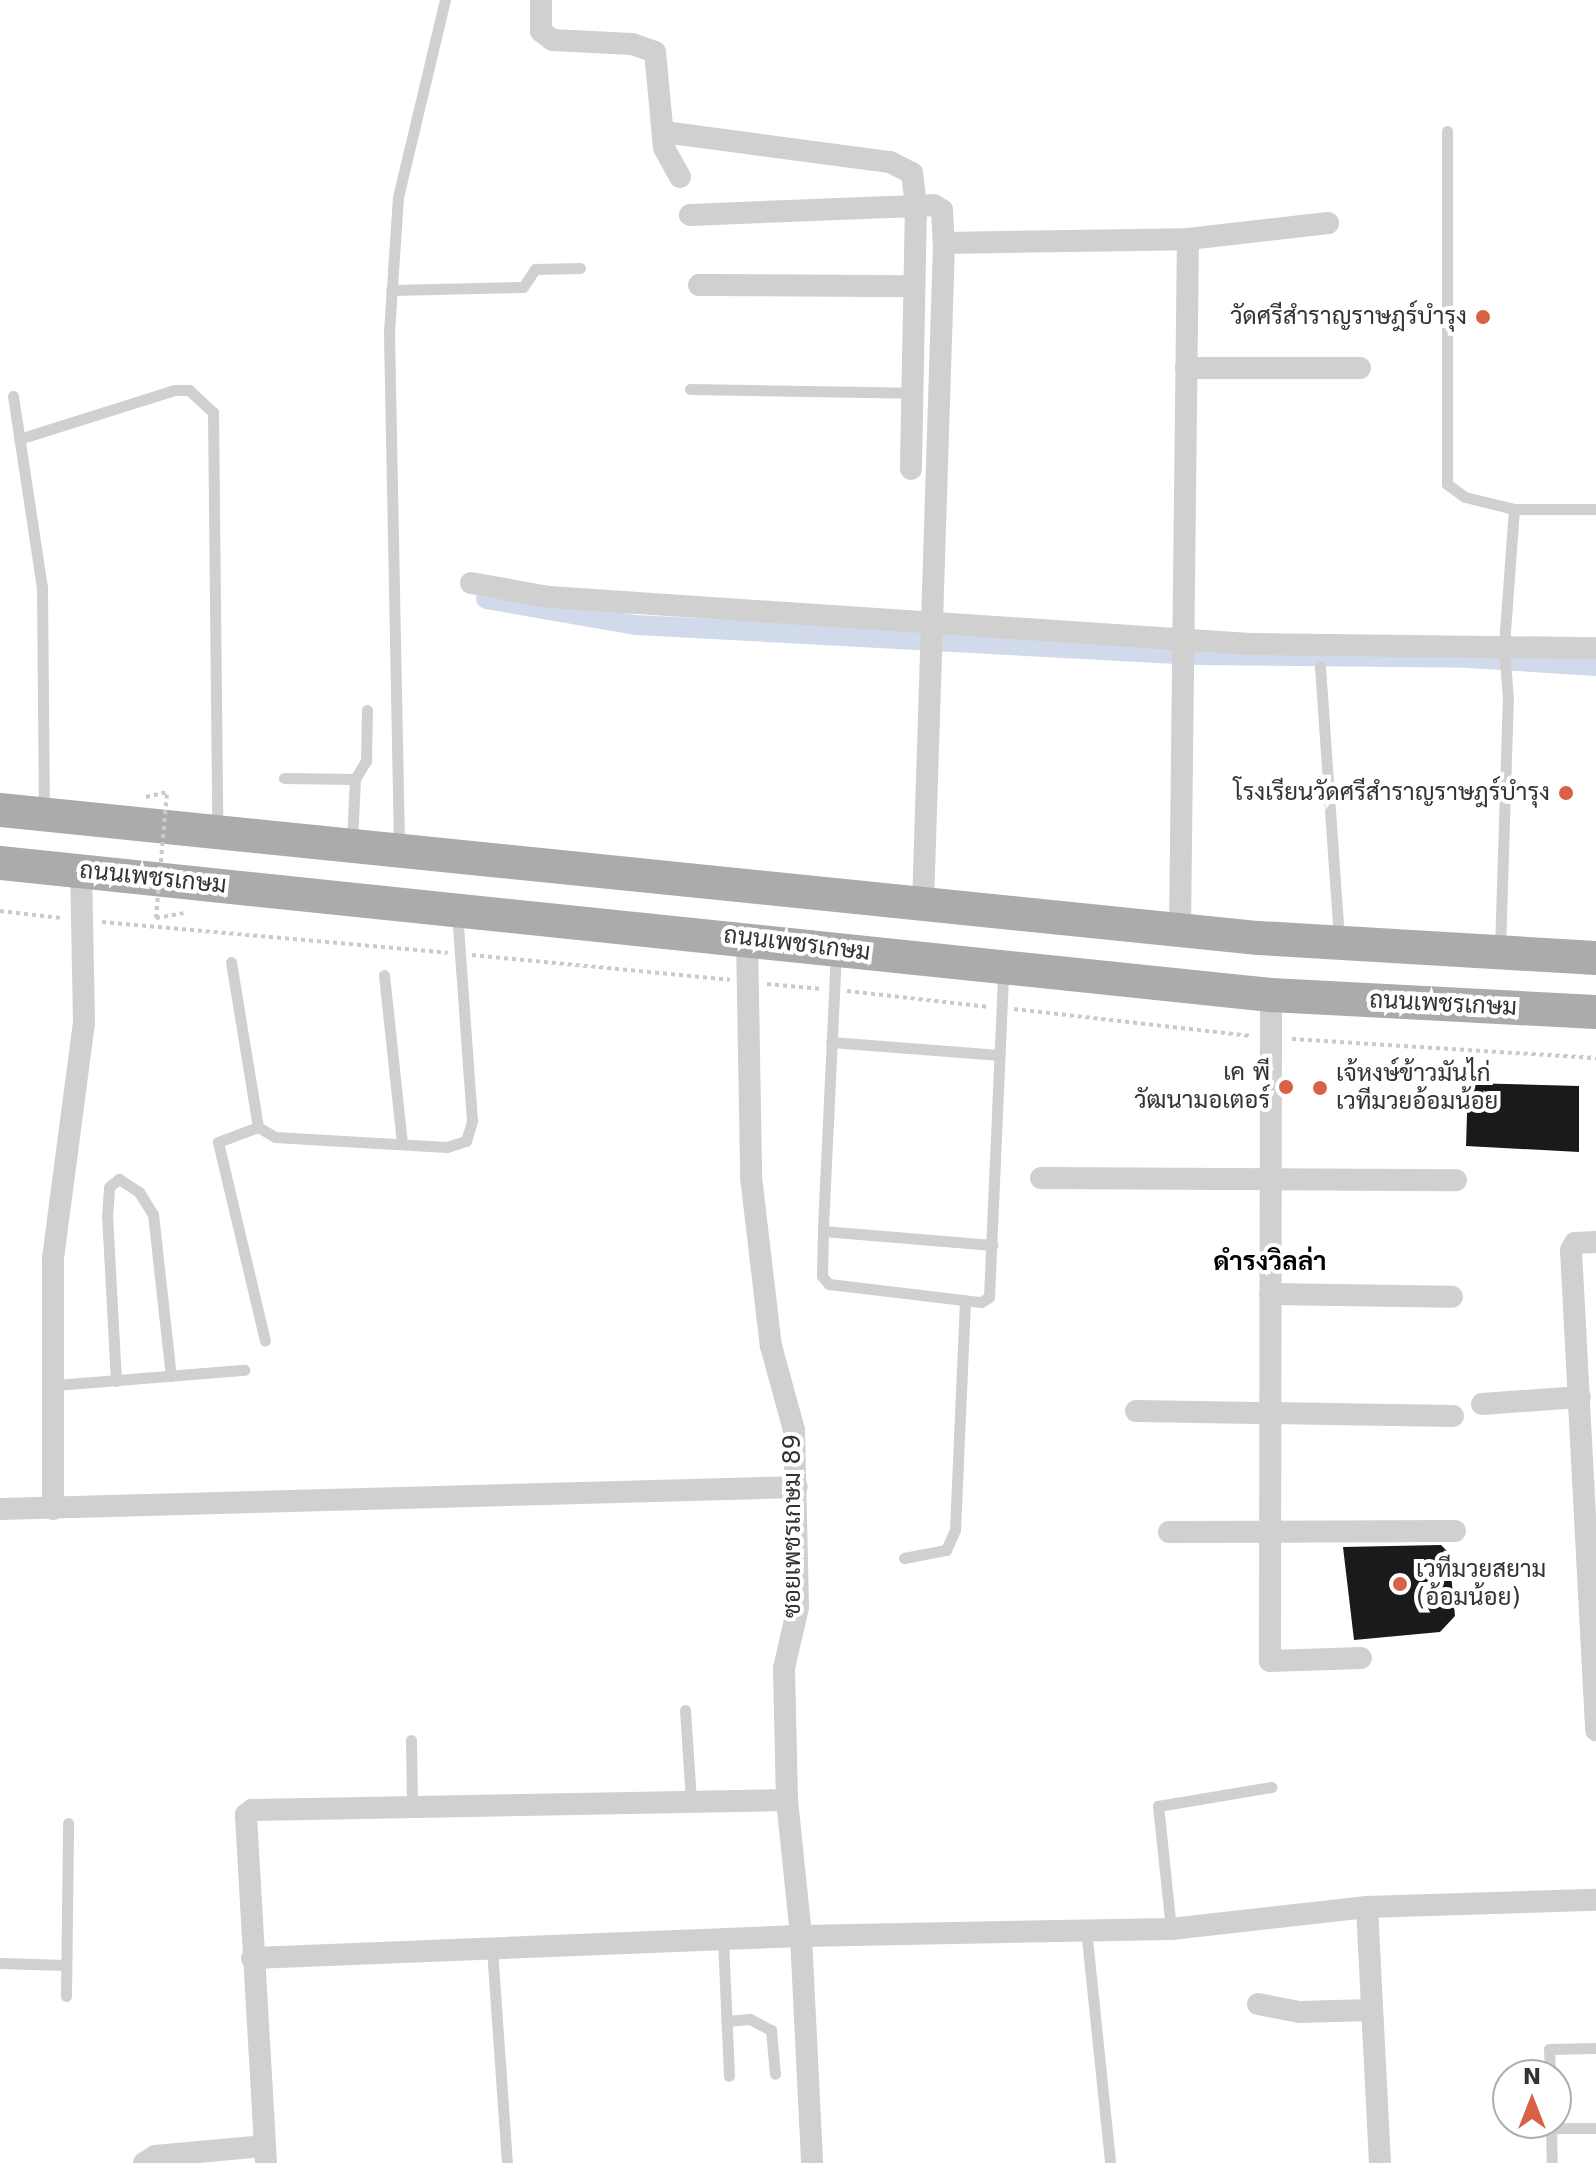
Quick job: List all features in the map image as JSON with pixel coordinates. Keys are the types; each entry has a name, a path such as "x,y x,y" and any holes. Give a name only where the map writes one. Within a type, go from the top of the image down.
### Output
{"main road":[{"path":"0,810 1180,930 1411,949 1596,958"},
{"name":"ถนนเพชรเกษม","path":"0,863 747,938 1271,995 1596,1012"},
{"path":"1411,949 1413,1003"}],"street":[{"path":"541,0 541,31 552,40 632,44 655,52 669,164 680,177"},
{"path":"664,132 899,163 914,178 911,469"},
{"path":"690,215 916,205 942,210 944,243 923,905"},
{"path":"944,243 1188,239 1328,223"},
{"path":"1180,930 1188,239"},
{"path":"699,285 914,286"},
{"path":"1186,368 1360,368"},
{"path":"471,583 549,597 931,632 1181,648 1596,648"},
{"path":"53,1509 56,1385 53,1258 84,1023 81,871"},
{"name":"ซอยเพชรเกษม 89","path":"747,938 751,1177 771,1346 794,1430 798,1607 784,1668 787,1800 801,1936 812,2163"},
{"path":"1271,995 1270,1661 1361,1658"},
{"path":"1041,1178 1456,1180"},
{"path":"1596,1242 1575,1243 1571,1250 1596,1730"},
{"path":"1270,1294 1452,1297"},
{"path":"1482,1404 1580,1397"},
{"path":"1136,1411 1453,1416"},
{"path":"0,1509 797,1487"},
{"path":"1169,1532 1455,1531"},
{"path":"144,2163 155,2156 265,2155 246,1815 259,1809 787,1800"},
{"path":"252,1958 801,1936 1171,1929 1367,1907 1596,1900"},
{"path":"1367,1907 1380,2163"},
{"path":"1258,2004 1299,2012 1372,2010"}],"lane":[{"path":"399,850 391,290 408,142 445,0"},
{"path":"1447,131 1447,484 1465,497 1514,509 1596,509"},
{"path":"391,290 523,287 535,269 580,268"},
{"path":"690,389 911,393"},
{"path":"19,439 174,390 200,396 213,412 217,832"},
{"path":"13,396 42,587 44,814"},
{"path":"1500,954 1504,648 1514,509"},
{"path":"1320,667 1340,944"},
{"path":"352,845 355,779 366,761 367,710"},
{"path":"284,778 355,779"},
{"path":"258,1127 275,1137 447,1147 466,1141 469,1131 456,908"},
{"path":"836,949 822,1276 829,1284 981,1302 989,1297 1003,968"},
{"path":"231,962 258,1127"},
{"path":"384,975 402,1144"},
{"path":"831,1042 1000,1055"},
{"path":"258,1127 218,1142 265,1341"},
{"path":"116,1381 107,1217 109,1187 119,1179 139,1192 153,1214 171,1376"},
{"path":"823,1231 992,1245"},
{"path":"904,1558 946,1550 955,1530 965,1300"},
{"path":"56,1385 244,1370"},
{"path":"685,1710 691,1801"},
{"path":"411,1740 412,1807"},
{"path":"1171,1929 1158,1806 1271,1787"},
{"path":"66,1996 68,1823"},
{"path":"1086,1929 1110,2163"},
{"path":"723,1939 729,2076"},
{"path":"492,1949 507,2163"},
{"path":"0,1963 66,1965"},
{"path":"726,2021 750,2019 771,2030 775,2074"},
{"path":"1549,2059 1549,2049 1596,2048"},
{"path":"1572,2127 1596,2128"},
{"path":"1551,2139 1552,2163"}],"path":[{"path":"140,799 167,792 156,918 184,913"},
{"path":"0,911 834,990 1271,1038 1596,1058"}],"building":[{"path":"1468,1083 1579,1086 1579,1152 1466,1146"},
{"name":"เวทีมวยสยาม (อ้อมน้อย)","path":"1441,1545 1449,1553 1455,1616 1440,1632 1354,1640 1343,1547"}],"waterway":[{"path":"486,599 637,625 1195,655 1469,658 1596,666"}],"place":[{"name":"วัดศรีสําราญราษฎร์บํารุง","path":"1483,317"},
{"name":"โรงเรียนวัดศรีสําราญราษฎร์บํารุง","path":"1566,793"},
{"name":"เค พี วัฒนามอเตอร์","path":"1286,1087"},
{"name":"เจ้หงษ์ข้าวมันไก่ เวทีมวยอ้อมน้อย","path":"1320,1088"},
{"name":"เวทีมวยสยาม (อ้อมน้อย)","path":"1400,1584"}],"district":[{"name":"ดำรงวิลล่า","path":"1270,1262"}]}
